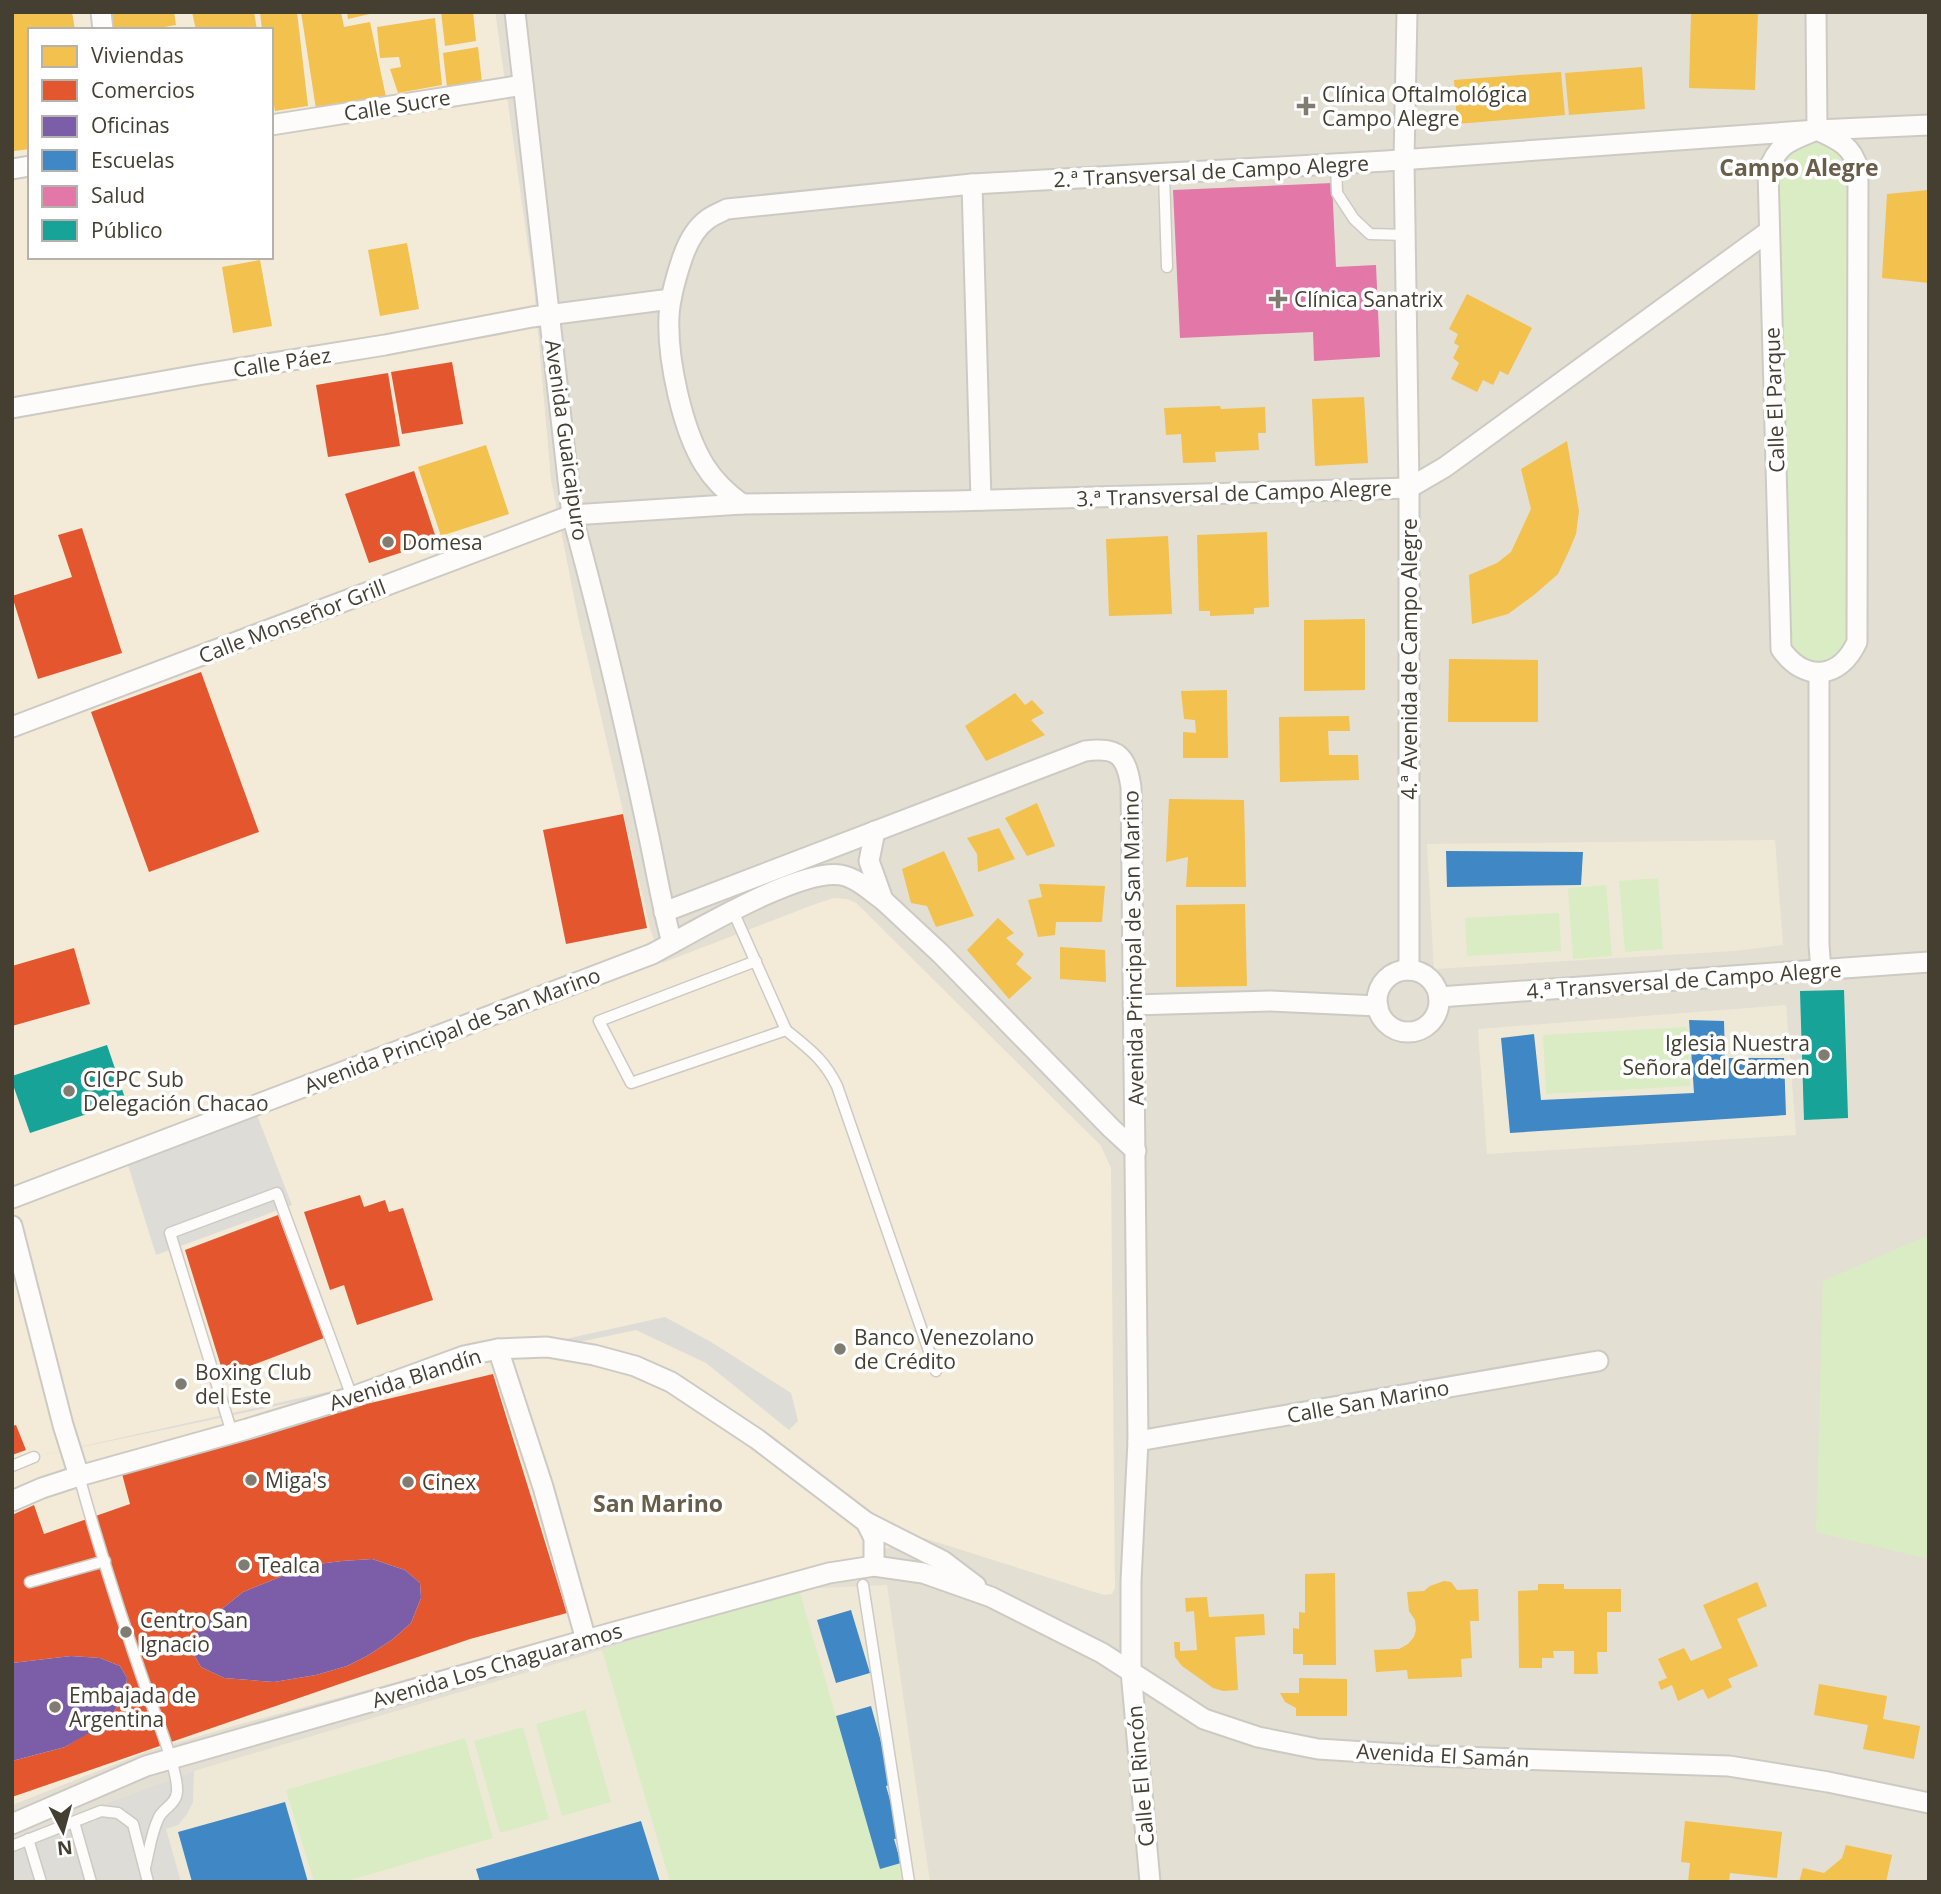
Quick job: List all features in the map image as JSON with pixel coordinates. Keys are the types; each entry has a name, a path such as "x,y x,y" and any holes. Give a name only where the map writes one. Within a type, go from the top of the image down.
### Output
{"street":[{"name":"Avenida Guaicaipuro","path":"515,12 572,515 593,592 672,943"},
{"name":"4.ª Avenida de Campo Alegre","path":"1407,12 1404,160 1409,488 1409,970"},
{"path":"1816,12 1816,130 1834,137 1855,156 1858,169 1857,642 1852,654 1843,662 1832,670 1819,674 1821,970"},
{"name":"Calle Sucre","path":"273,125 523,85"},
{"name":"2.ª Transversal de Campo Alegre","path":"671,299 682,258 694,233 708,219 727,209 972,184 1404,160 1816,130 1929,125"},
{"name":"Calle El Parque","path":"1816,130 1784,145 1774,155 1769,171 1769,231 1782,649 1788,659 1798,666 1819,674"},
{"path":"972,184 981,500"},
{"name":"3.ª Transversal de Campo Alegre","path":"572,515 742,504 1409,488 1445,467 1769,231"},
{"path":"551,315 671,299 671,350 685,424 704,464 723,491 742,504"},
{"name":"Calle Páez","path":"12,408 551,315"},
{"name":"Calle Monseñor Grill","path":"12,727 572,515"},
{"name":"Avenida Principal de San Marino","path":"664,912 1085,751 1102,749 1117,754 1124,760 1131,787 1138,1441 1131,1581 1130,1671"},
{"name":"Avenida Principal de San Marino","path":"875,831 869,860 883,900"},
{"name":"Avenida Principal de San Marino","path":"12,1198 652,954 733,911 792,885 828,874 850,877 883,900 941,954 1136,1151"},
{"name":"4.ª Transversal de Campo Alegre","path":"1439,997 1929,962"},
{"path":"1409,970 1425,975 1437,989 1439,997 1436,1016 1422,1029 1413,1032 1403,1032 1386,1023 1380,1015 1380,989 1392,975 1409,970"},
{"path":"1133,1005 1270,1001 1378,1006"},
{"path":"12,1226 79,1476"},
{"name":"Avenida Blandín","path":"12,1501 79,1476 352,1397 464,1356 498,1349 547,1347 635,1366 671,1382 757,1439 866,1522 943,1561 991,1597"},
{"path":"498,1349 543,1487 586,1640"},
{"name":"Calle San Marino","path":"1138,1441 1598,1361"},
{"path":"866,1522 874,1538 874,1566"},
{"name":"Avenida Los Chaguaramos","path":"12,1824 146,1766 829,1573 874,1566 923,1573 991,1597"},
{"name":"Avenida El Samán","path":"991,1597 1102,1653 1204,1719 1258,1737 1318,1749 1430,1756 1729,1766 1828,1782 1929,1803"},
{"name":"Calle El Rincón","path":"1130,1671 1150,1882"}],"lane":[{"path":"1336,164 1337,193 1354,219 1370,234 1406,235"},
{"path":"1164,174 1167,267"},
{"path":"733,911 786,1030 817,1055 829,1070 837,1087 936,1371"},
{"path":"757,961 599,1021 631,1083 786,1030"},
{"path":"232,1433 170,1233 277,1193 352,1397"},
{"path":"12,1466 34,1457"},
{"path":"79,1476 170,1759 177,1793 171,1805 160,1814 145,1868"},
{"path":"30,1583 105,1562"},
{"path":"863,1586 909,1882"},
{"path":"12,1846 101,1811 118,1813 132,1824 148,1882"},
{"path":"74,1822 91,1882"},
{"path":"27,1839 41,1882"}],"shaded area":[{"path":"12,12 495,12 534,290 551,481 578,618 650,929 662,963 818,903 834,898 847,899 856,903 1101,1146 1111,1168 1115,1588 1112,1594 1105,1595 921,1537 856,1558 808,1568 148,1751 12,1805"},
{"path":"495,12 1929,12 1929,1882 12,1882 12,1805 148,1751 808,1568 856,1558 921,1537 1105,1595 1101,1146 856,903 834,898 663,964 650,929 578,618 551,481 534,290"},
{"path":"1775,840 1783,945 1734,951 1434,969 1427,844"},
{"path":"1786,1005 1796,1135 1487,1154 1478,1029"},
{"path":"257,1115 292,1205 156,1255 128,1165"},
{"path":"665,1317 711,1342 791,1393 798,1421 789,1430 706,1363 636,1330 34,1457"},
{"path":"887,1585 930,1882 12,1882 12,1838 194,1771 799,1589"},
{"path":"194,1771 193,1802 178,1825 166,1829 181,1882 12,1882 12,1838"}],"green space":[{"path":"1817,130 1855,156 1857,642 1832,670 1789,659 1774,155"},
{"path":"1658,878 1663,949 1625,952 1619,881"},
{"path":"1606,885 1612,956 1573,959 1568,888"},
{"path":"1559,913 1561,951 1467,956 1465,918"},
{"path":"1687,1027 1690,1086 1546,1094 1543,1035"},
{"path":"1929,1235 1929,1559 1816,1532 1823,1281"},
{"path":"799,1589 880,1868 901,1863 904,1882 670,1882 602,1650"},
{"path":"585,1710 611,1802 562,1816 536,1724"},
{"path":"523,1727 549,1819 500,1833 474,1741"},
{"path":"465,1738 493,1838 344,1882 314,1882 286,1790"}],"building: Viviendas":[{"path":"12,12 72,12 75,28 28,28 28,149 14,151"},
{"path":"111,12 174,12 176,25 159,28 113,28"},
{"path":"192,12 254,12 257,28 196,28"},
{"path":"260,12 297,12 308,106 275,111 273,28 262,28"},
{"path":"301,12 341,12 344,27 370,22 386,97 316,109"},
{"path":"347,12 374,12 374,13 348,19"},
{"path":"441,12 473,12 476,41 445,46"},
{"path":"1691,12 1758,12 1755,90 1689,88"},
{"path":"435,18 442,85 398,93 390,69 401,67 399,57 380,58 377,27"},
{"path":"478,47 482,83 447,87 443,53"},
{"path":"1642,67 1645,109 1569,115 1565,73"},
{"path":"1561,72 1565,115 1457,124 1454,80"},
{"path":"1929,190 1929,283 1882,278 1887,194"},
{"path":"407,243 419,309 380,316 368,250"},
{"path":"260,260 272,326 233,333 222,267"},
{"path":"1467,294 1532,328 1508,375 1500,371 1493,385 1483,380 1477,392 1451,379 1459,363 1453,358 1459,346 1454,343 1458,334 1449,329"},
{"path":"1364,397 1368,463 1315,466 1312,399"},
{"path":"1220,406 1221,409 1265,407 1266,433 1258,433 1259,450 1215,452 1216,462 1183,463 1181,434 1166,435 1164,408"},
{"path":"1567,441 1579,511 1576,534 1558,574 1508,614 1472,624 1469,575 1497,563 1511,552 1531,509 1521,469"},
{"path":"486,445 509,514 441,536 418,467"},
{"path":"1267,532 1269,607 1254,608 1254,614 1210,616 1210,611 1199,611 1197,535"},
{"path":"1168,536 1172,614 1109,616 1106,539"},
{"path":"1365,619 1365,690 1304,691 1304,620"},
{"path":"1449,659 1538,660 1538,722 1448,722"},
{"path":"1227,690 1228,758 1183,758 1183,732 1196,733 1195,720 1184,719 1181,691"},
{"path":"1015,693 1025,705 1032,700 1044,713 1031,720 1045,735 986,761 965,726"},
{"path":"1349,716 1350,731 1328,731 1329,755 1358,755 1359,780 1280,782 1279,717"},
{"path":"1169,799 1244,800 1246,887 1186,887 1188,857 1166,862"},
{"path":"1037,803 1055,846 1027,856 1005,818"},
{"path":"999,828 1015,859 978,872 977,854 967,838"},
{"path":"944,851 974,916 936,927 927,906 911,903 902,869"},
{"path":"1039,884 1105,886 1102,922 1056,922 1055,935 1038,937 1028,900 1042,897"},
{"path":"1245,904 1247,986 1176,987 1176,905"},
{"path":"998,918 1014,933 1006,938 1024,954 1016,964 1032,978 1009,999 967,950"},
{"path":"1060,947 1105,950 1106,982 1060,979"},
{"path":"1335,1573 1336,1665 1303,1665 1303,1654 1293,1654 1293,1628 1299,1629 1299,1612 1305,1613 1305,1574"},
{"path":"1444,1581 1451,1582 1457,1590 1478,1589 1479,1621 1470,1621 1472,1658 1461,1659 1462,1677 1408,1679 1407,1670 1376,1672 1374,1650 1399,1649 1414,1637 1415,1620 1409,1611 1407,1592 1424,1591"},
{"path":"1757,1582 1767,1606 1737,1619 1758,1666 1728,1679 1732,1687 1708,1699 1703,1689 1678,1701 1672,1685 1661,1690 1658,1682 1667,1678 1658,1659 1684,1648 1691,1661 1722,1648 1703,1605"},
{"path":"1538,1584 1564,1584 1564,1589 1621,1589 1621,1612 1607,1612 1607,1652 1597,1652 1598,1674 1574,1674 1574,1651 1553,1651 1554,1658 1542,1658 1542,1668 1519,1668 1518,1591 1538,1590"},
{"path":"1207,1597 1209,1617 1264,1614 1265,1635 1235,1637 1238,1690 1223,1691 1213,1688 1182,1666 1175,1657 1174,1642 1180,1642 1180,1651 1197,1650 1194,1611 1186,1612 1185,1598"},
{"path":"1299,1678 1347,1679 1347,1716 1296,1716 1296,1708 1285,1702 1280,1693 1299,1693"},
{"path":"1819,1684 1887,1696 1883,1719 1920,1726 1914,1759 1863,1749 1868,1725 1814,1715"},
{"path":"1685,1821 1782,1832 1777,1878 1730,1873 1729,1882 1688,1882 1690,1863 1681,1862"},
{"path":"1846,1845 1892,1855 1886,1882 1799,1882 1803,1868 1824,1873 1842,1858"}],"building: Comercios":[{"path":"452,362 463,424 402,434 391,372"},
{"path":"388,373 400,446 328,457 316,385"},
{"path":"414,471 437,541 369,563 345,494"},
{"path":"82,528 122,653 38,679 12,596 72,577 58,535"},
{"path":"201,672 259,832 149,872 91,712"},
{"path":"623,814 647,928 566,944 543,830"},
{"path":"74,948 90,1004 12,1026 12,966"},
{"path":"360,1195 364,1207 385,1200 389,1212 403,1208 433,1300 357,1325 344,1285 330,1290 304,1212"},
{"path":"278,1215 324,1338 224,1376 185,1250"},
{"path":"493,1374 567,1613 470,1639 12,1797 12,1761 65,1747 108,1720 125,1696 127,1678 120,1666 100,1658 71,1656 12,1663 12,1515 34,1505 44,1534 130,1504 121,1470 303,1419","holes":["372,1559 405,1570 420,1583 421,1598 411,1623 393,1639 347,1666 316,1675 274,1682 224,1678 201,1667 193,1653 193,1639 208,1620 243,1592 310,1565"]},
{"path":"16,1425 26,1450 12,1455 12,1426"}],"building: Oficinas":[{"path":"372,1559 405,1570 420,1583 421,1598 411,1623 367,1656 347,1666 316,1675 274,1682 224,1678 201,1667 193,1653 193,1639 208,1620 243,1592 310,1565"},
{"path":"71,1656 100,1658 120,1666 127,1678 125,1696 108,1720 65,1747 12,1761 12,1663"}],"building: Escuelas":[{"path":"1446,851 1583,852 1581,885 1447,887"},
{"path":"1689,1020 1724,1021 1725,1058 1784,1058 1786,1115 1510,1133 1501,1038 1534,1034 1541,1100 1694,1093"},
{"path":"851,1610 870,1673 836,1683 817,1620"},
{"path":"871,1706 893,1784 886,1786 901,1838 894,1839 901,1863 880,1869 836,1716"},
{"path":"285,1802 308,1882 192,1882 178,1832"},
{"path":"641,1821 660,1882 480,1882 476,1869"}],"building: Salud":[{"name":"Clínica Sanatrix","path":"1332,183 1336,267 1376,265 1380,357 1314,361 1313,332 1180,338 1173,190"}],"building: Público":[{"name":"Iglesia Nuestra Señora del Carmen","path":"1844,990 1848,1118 1804,1120 1800,991"},
{"name":"CICPC Sub Delegación Chacao","path":"107,1045 126,1101 30,1133 12,1076"}],"place":[{"name":"Clínica Oftalmológica Campo Alegre","path":"1306,106"},
{"name":"Clínica Sanatrix","path":"1278,299"},
{"name":"Domesa","path":"388,542"},
{"name":"Iglesia Nuestra Señora del Carmen","path":"1824,1055"},
{"name":"CICPC Sub Delegación Chacao","path":"69,1091"},
{"name":"Banco Venezolano de Crédito","path":"840,1349"},
{"name":"Boxing Club del Este","path":"181,1384"},
{"name":"Miga's","path":"251,1480"},
{"name":"Cinex","path":"408,1482"},
{"name":"Tealca","path":"244,1565"},
{"name":"Centro San Ignacio","path":"126,1632"},
{"name":"Embajada de Argentina","path":"55,1707"}],"district":[{"name":"Campo Alegre","path":"1799,167"},
{"name":"San Marino","path":"658,1503"}]}
